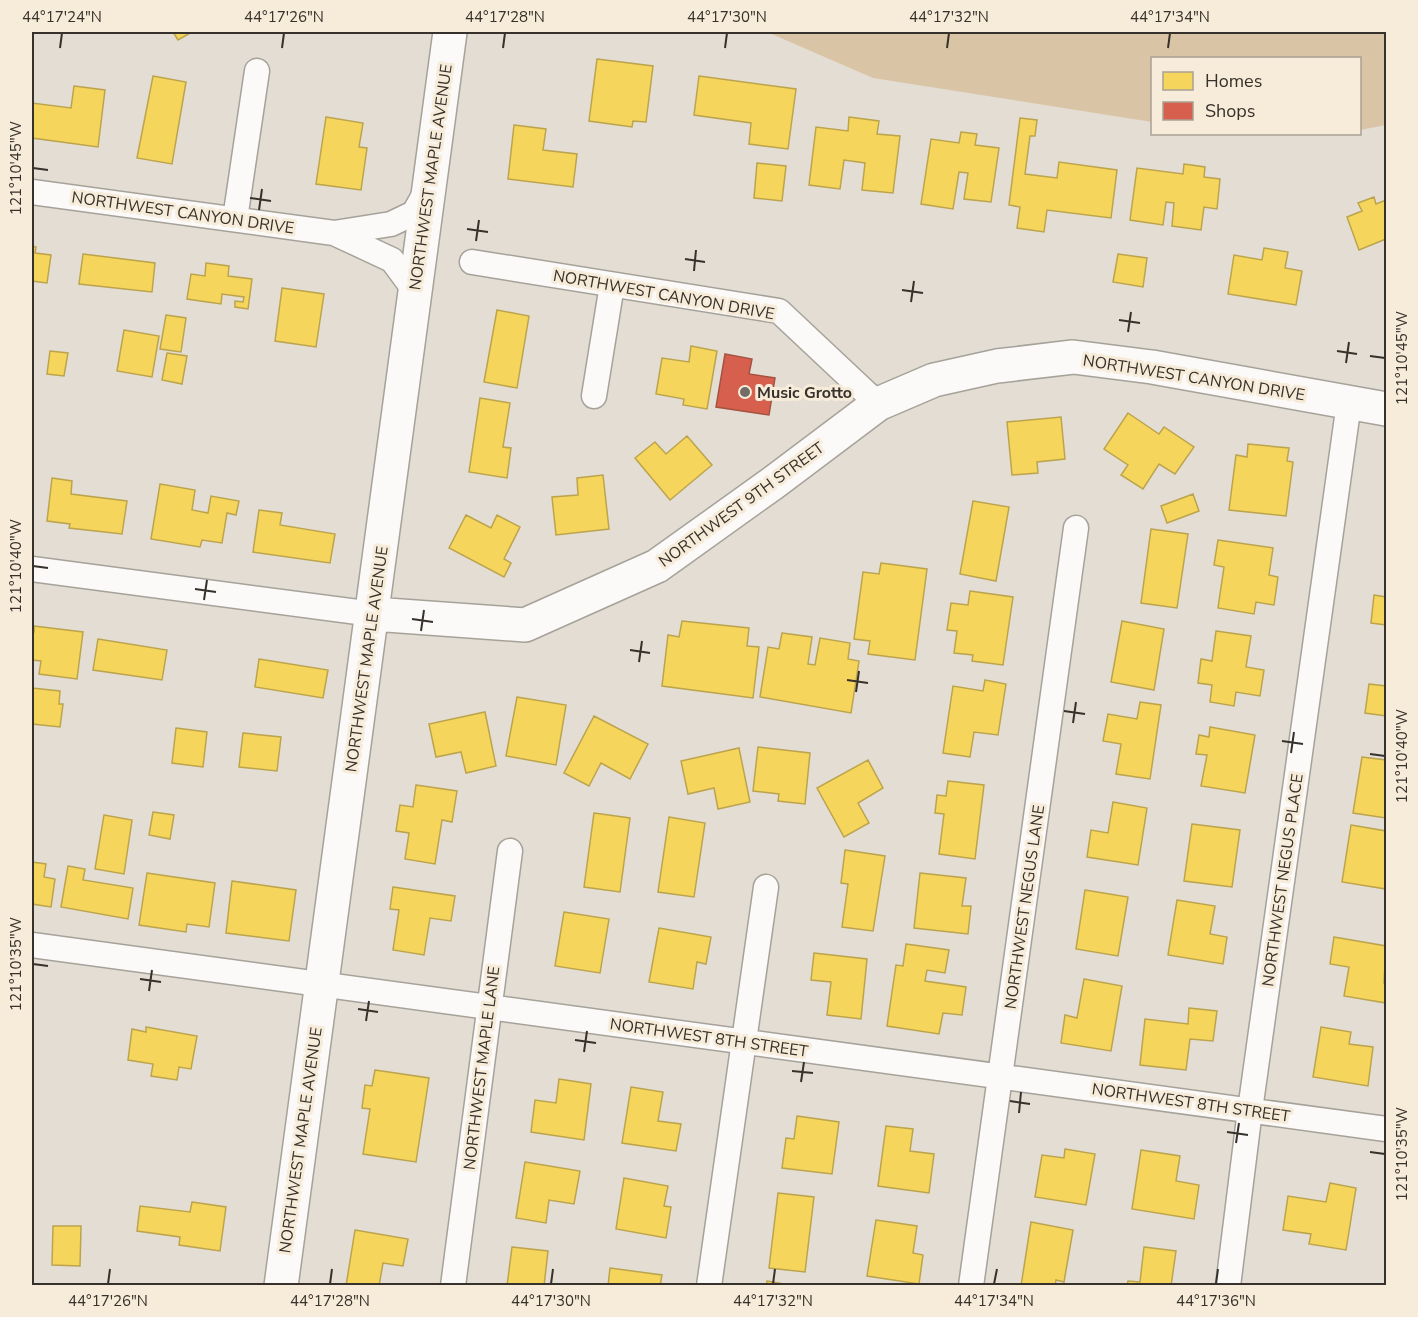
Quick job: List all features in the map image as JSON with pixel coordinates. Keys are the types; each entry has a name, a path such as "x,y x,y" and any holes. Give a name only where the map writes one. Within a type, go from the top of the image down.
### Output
{"main road":[{"name":"NORTHWEST MAPLE AVENUE","path":"281,1286 450,32"},
{"name":"NORTHWEST CANYON DRIVE","path":"878,404 934,380 997,366 1072,357 1152,367 1386,409"},
{"name":"NORTHWEST 9TH STREET","path":"373,614 525,625 657,566 878,404"}],"street":[{"path":"235,219 256,71"},
{"name":"NORTHWEST CANYON DRIVE","path":"32,192 334,233 392,224 414,213 429,186"},
{"name":"NORTHWEST CANYON DRIVE","path":"334,233 392,260 415,291"},
{"name":"NORTHWEST CANYON DRIVE","path":"471,262 779,311 878,404"},
{"path":"594,396 612,285"},
{"name":"NORTHWEST NEGUS PLACE","path":"1228,1286 1250,1110 1349,403"},
{"name":"NORTHWEST NEGUS LANE","path":"971,1286 1076,528"},
{"name":"NORTHWEST 9TH STREET","path":"32,569 373,614"},
{"name":"NORTHWEST MAPLE LANE","path":"453,1286 510,851"},
{"path":"709,1286 766,887"},
{"name":"NORTHWEST 8TH STREET","path":"32,945 1386,1129"}],"shaded area":[{"path":"767,32 1386,32 1386,125 1361,130 1361,57 1151,57 1151,122 873,78"}],"building: Homes":[{"path":"173,32 192,32 178,40"},
{"path":"597,59 653,66 646,122 633,121 632,127 589,121"},
{"path":"153,76 186,82 172,164 137,158"},
{"path":"699,76 796,89 788,149 749,144 751,123 694,115"},
{"path":"74,86 105,90 98,147 32,138 32,103 71,108"},
{"path":"326,117 363,123 359,147 367,148 361,190 316,184"},
{"path":"849,117 879,121 877,134 900,136 893,193 862,190 865,163 844,160 840,189 809,185 816,127 848,131"},
{"path":"1020,118 1037,120 1035,136 1030,136 1025,174 1057,178 1059,162 1117,170 1111,218 1047,210 1044,232 1017,228 1020,207 1009,205"},
{"path":"514,125 546,129 543,150 577,154 573,187 508,179"},
{"path":"961,132 977,134 975,145 999,148 991,202 964,199 968,173 959,172 953,209 921,204 931,139 959,143"},
{"path":"757,163 786,166 782,201 754,198"},
{"path":"1184,164 1205,167 1204,177 1220,179 1217,209 1204,207 1201,230 1172,226 1174,203 1166,202 1163,225 1130,220 1137,168 1183,174"},
{"path":"1374,197 1376,204 1386,200 1386,239 1359,250 1347,217 1362,211 1358,203"},
{"path":"32,246 36,247 35,253 51,255 47,283 32,281"},
{"path":"1264,248 1288,252 1285,268 1302,271 1296,305 1228,294 1234,255 1262,260"},
{"path":"83,254 155,263 152,292 79,284"},
{"path":"1118,254 1147,258 1143,287 1113,282"},
{"path":"206,263 229,266 228,276 252,279 248,309 235,307 235,301 243,302 244,297 222,294 221,304 187,299 191,274 205,276"},
{"path":"282,288 324,294 316,347 275,341"},
{"path":"497,310 529,316 517,388 484,382"},
{"path":"166,315 186,318 181,352 160,349"},
{"path":"124,330 159,336 152,377 117,371"},
{"path":"691,346 717,351 707,409 683,405 684,399 656,394 662,358 689,362"},
{"path":"50,351 68,353 64,376 47,374"},
{"path":"167,353 187,356 182,384 162,380"},
{"path":"480,398 510,403 503,447 511,448 507,478 469,472"},
{"path":"1128,413 1159,434 1164,427 1194,447 1175,474 1159,464 1143,489 1121,475 1128,465 1104,449"},
{"path":"1061,417 1065,459 1037,462 1038,473 1012,475 1007,422"},
{"path":"687,436 712,465 670,500 635,458 655,442 666,454"},
{"path":"1248,444 1289,448 1287,461 1293,462 1286,516 1229,510 1236,455 1247,457"},
{"path":"603,475 609,529 556,535 552,497 578,495 577,478"},
{"path":"52,478 72,481 71,494 127,501 122,534 69,528 70,524 47,521"},
{"path":"160,484 195,490 192,510 208,513 211,496 239,501 236,515 227,513 222,543 202,540 200,547 151,539"},
{"path":"1193,494 1199,511 1167,523 1161,506"},
{"path":"973,501 1009,507 996,581 960,574"},
{"path":"259,510 282,513 280,525 335,534 330,563 253,552"},
{"path":"466,515 491,528 497,515 520,527 504,559 511,563 504,577 449,548"},
{"path":"1151,529 1188,534 1177,608 1141,603"},
{"path":"1218,540 1273,548 1269,575 1278,577 1274,605 1256,602 1254,614 1218,608 1224,567 1214,565"},
{"path":"881,563 927,569 915,660 868,654 870,641 854,639 863,572 879,574"},
{"path":"970,591 1013,597 1003,665 972,661 973,655 954,653 957,631 947,630 951,603 968,605"},
{"path":"1374,595 1386,597 1386,625 1371,623"},
{"path":"682,621 749,628 747,646 759,647 753,698 662,686 668,635 679,637"},
{"path":"1122,621 1164,629 1154,690 1111,682"},
{"path":"34,626 83,632 77,679 39,674 41,661 32,660"},
{"path":"1216,631 1251,636 1246,667 1264,670 1260,696 1236,692 1234,706 1210,702 1212,685 1198,683 1201,659 1212,661"},
{"path":"782,633 812,637 808,664 815,665 820,638 850,643 848,659 859,661 851,713 760,697 768,647 779,649"},
{"path":"98,639 167,650 162,680 93,670"},
{"path":"259,659 328,670 323,698 255,687"},
{"path":"985,680 1006,684 998,735 974,732 970,757 943,753 953,686 983,691"},
{"path":"1369,684 1386,686 1386,716 1365,713"},
{"path":"32,688 60,691 59,704 63,704 60,727 32,724"},
{"path":"517,697 566,705 556,765 506,756"},
{"path":"1140,702 1161,705 1150,779 1116,774 1121,744 1103,741 1108,714 1137,719"},
{"path":"485,712 496,766 466,773 461,752 436,757 429,724"},
{"path":"594,716 648,744 630,779 601,763 589,786 564,773"},
{"path":"1210,727 1255,735 1245,793 1201,786 1207,755 1196,754 1199,735 1209,737"},
{"path":"176,728 207,732 203,767 172,763"},
{"path":"243,733 281,737 277,771 239,767"},
{"path":"758,747 810,753 805,804 778,801 779,794 753,791"},
{"path":"739,748 750,802 718,809 714,788 688,794 681,761"},
{"path":"1362,757 1386,760 1386,818 1353,813"},
{"path":"868,760 883,788 858,803 869,823 844,837 817,788"},
{"path":"948,781 984,785 975,859 939,854 944,814 935,813 937,795 946,796"},
{"path":"416,785 457,791 452,822 442,820 435,864 405,859 409,833 396,831 400,805 413,807"},
{"path":"1113,802 1147,808 1138,865 1087,857 1091,830 1108,833"},
{"path":"153,812 174,815 170,839 149,835"},
{"path":"594,813 630,818 620,892 584,887"},
{"path":"104,815 132,820 124,874 95,869"},
{"path":"669,817 705,823 694,897 658,892"},
{"path":"1192,824 1240,830 1232,887 1184,881"},
{"path":"1351,825 1386,831 1386,889 1342,882"},
{"path":"845,850 885,856 873,931 842,927 848,884 841,883"},
{"path":"32,862 46,864 44,877 55,879 51,907 32,904"},
{"path":"68,866 85,869 83,880 133,888 128,919 61,907"},
{"path":"147,873 215,883 209,927 187,924 186,932 139,925"},
{"path":"920,873 966,878 962,906 971,906 968,934 914,928"},
{"path":"232,881 296,890 289,941 226,933"},
{"path":"393,887 455,896 451,921 430,918 424,955 393,950 399,910 390,909"},
{"path":"1085,890 1128,897 1118,956 1076,949"},
{"path":"1177,900 1215,906 1210,934 1227,937 1223,964 1168,955"},
{"path":"564,912 609,919 600,973 555,966"},
{"path":"659,928 711,937 706,964 697,962 693,989 649,982"},
{"path":"1334,937 1386,946 1384,983 1386,984 1386,1003 1344,996 1349,967 1330,964"},
{"path":"906,944 949,950 945,973 927,970 925,981 966,987 962,1015 943,1013 939,1034 887,1026 896,965 903,966"},
{"path":"814,953 867,959 861,1019 827,1015 831,982 811,980"},
{"path":"1084,979 1122,986 1111,1051 1061,1043 1065,1015 1077,1018"},
{"path":"1189,1008 1217,1011 1213,1041 1190,1039 1186,1070 1140,1065 1145,1019 1188,1024"},
{"path":"146,1027 197,1036 191,1069 179,1067 177,1080 151,1076 153,1064 128,1060 132,1029 146,1032"},
{"path":"1321,1027 1351,1032 1349,1044 1373,1047 1368,1086 1313,1077"},
{"path":"375,1070 429,1078 416,1162 363,1154 370,1109 362,1108 365,1085 372,1086"},
{"path":"559,1079 591,1084 584,1140 531,1132 535,1100 556,1103"},
{"path":"631,1087 663,1092 658,1121 681,1124 676,1151 622,1143"},
{"path":"797,1116 839,1122 832,1174 782,1168 786,1138 794,1139"},
{"path":"886,1126 913,1129 910,1151 934,1154 929,1193 878,1186"},
{"path":"1065,1149 1095,1154 1086,1205 1035,1197 1042,1155 1064,1158"},
{"path":"1141,1150 1180,1156 1176,1181 1199,1185 1194,1219 1132,1209"},
{"path":"525,1162 580,1171 574,1204 549,1200 546,1223 516,1218"},
{"path":"624,1178 668,1186 664,1206 671,1207 666,1238 616,1229"},
{"path":"1330,1183 1356,1188 1346,1250 1309,1244 1311,1234 1283,1230 1288,1196 1326,1202"},
{"path":"778,1193 814,1197 805,1272 769,1268"},
{"path":"192,1202 226,1207 220,1251 179,1245 180,1237 137,1231 140,1206 190,1212"},
{"path":"876,1220 917,1226 913,1253 923,1255 919,1284 867,1276"},
{"path":"1031,1222 1073,1230 1064,1282 1056,1280 1055,1286 1021,1286"},
{"path":"53,1226 81,1226 80,1266 52,1265"},
{"path":"355,1230 408,1239 403,1266 383,1263 379,1286 346,1286"},
{"path":"512,1247 548,1251 544,1286 507,1286"},
{"path":"1144,1247 1176,1251 1171,1286 1127,1286 1128,1281 1140,1282"},
{"path":"610,1268 662,1275 660,1286 608,1286"},
{"path":"767,1281 795,1286 766,1286"}],"building: Shops":[{"name":"Music Grotto","path":"725,354 752,359 749,374 775,378 769,415 716,407"}],"place":[{"name":"Music Grotto","path":"745,392"}]}
